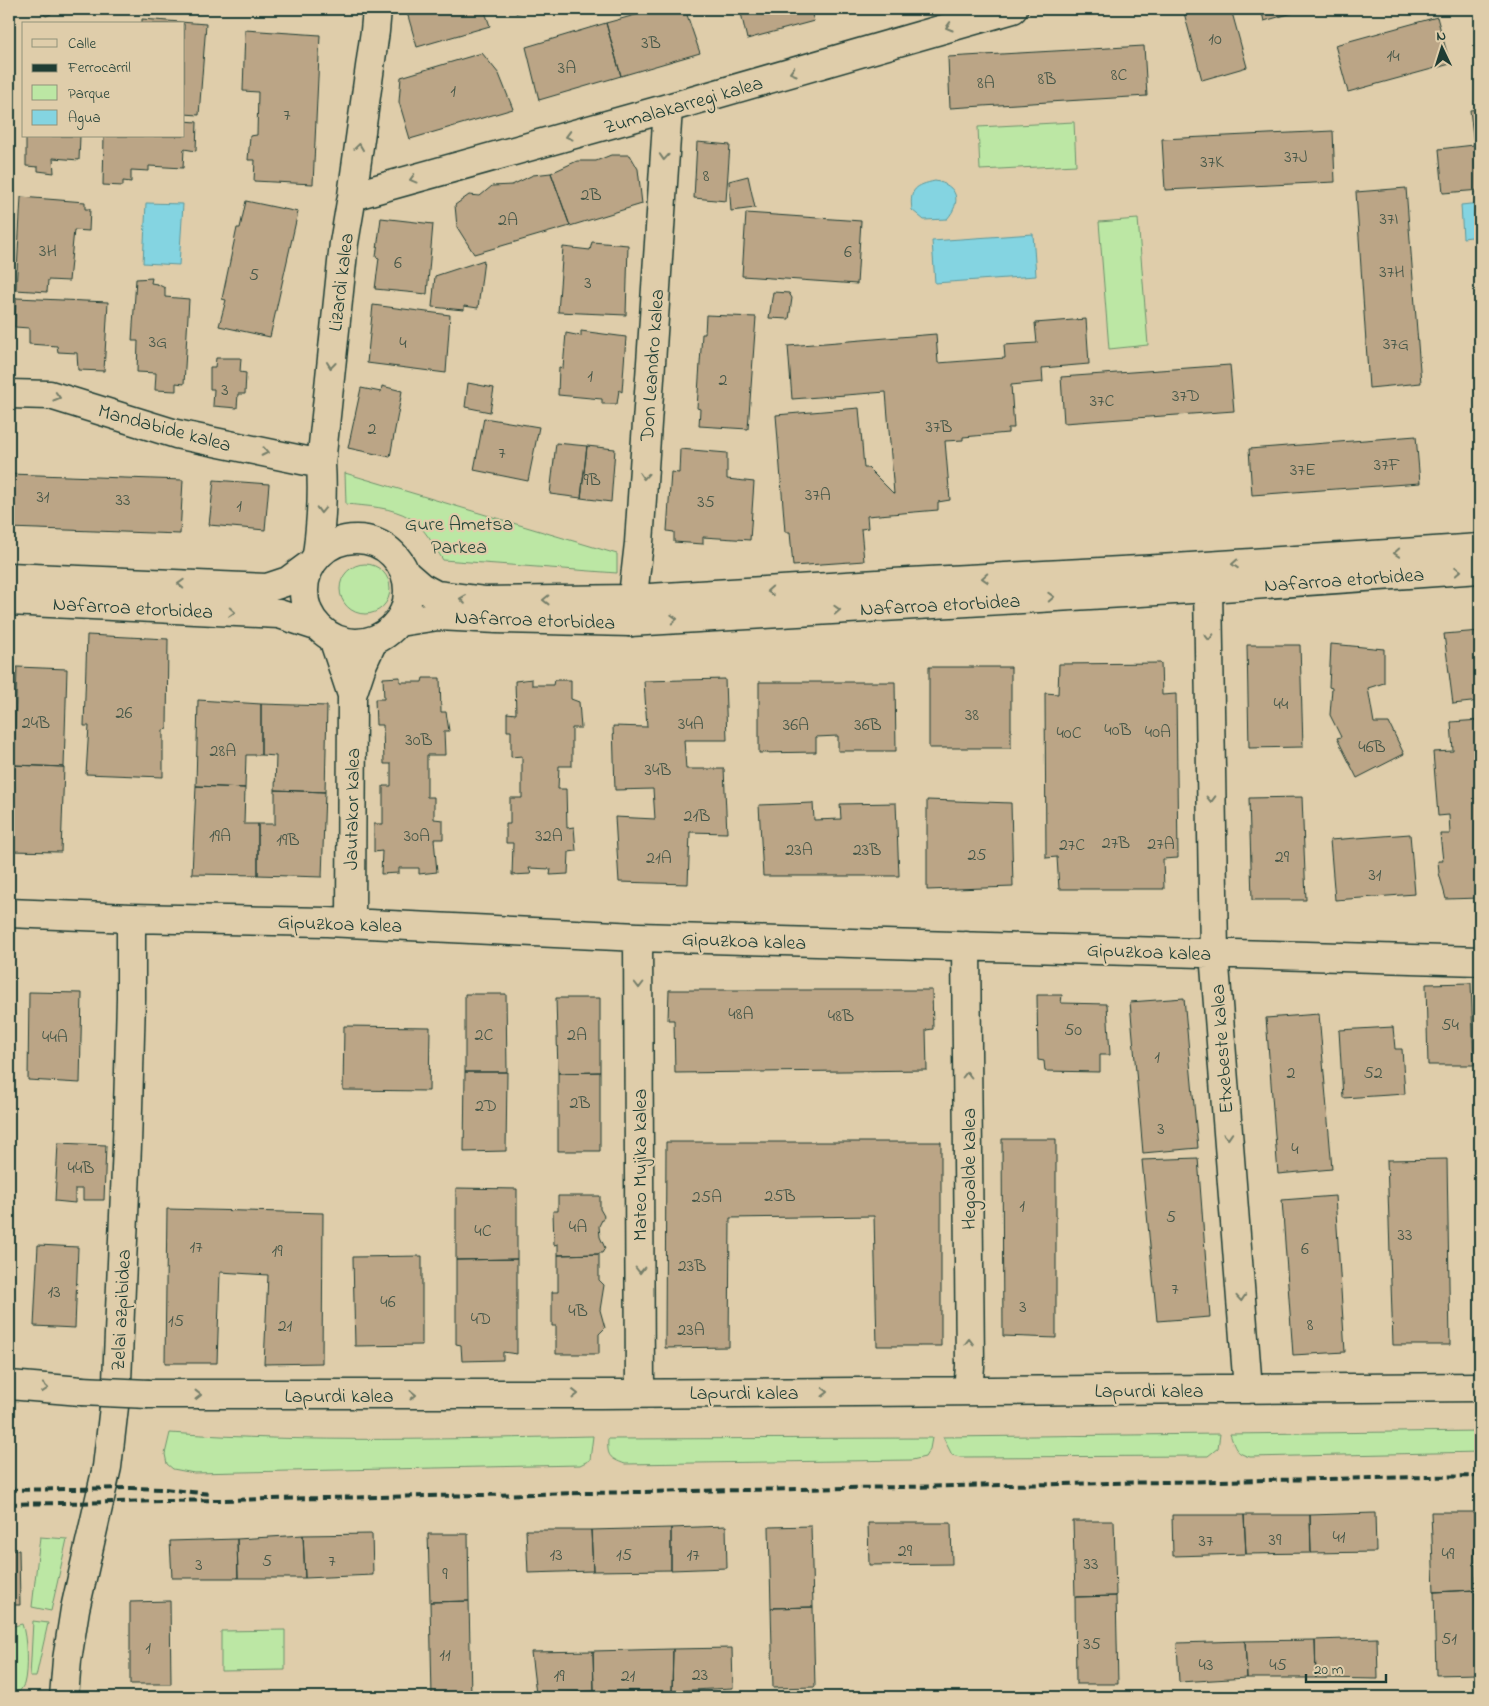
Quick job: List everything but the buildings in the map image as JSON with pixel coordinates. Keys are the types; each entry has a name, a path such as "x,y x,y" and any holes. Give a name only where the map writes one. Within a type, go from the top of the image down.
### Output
{"main road":[{"name":"Lizardi kalea","path":"314,560 320,535 321,464 344,243 377,9"},
{"name":"Zumalakarregi kalea","path":"352,196 1013,9"},
{"name":"Don Leandro kalea","path":"632,611 639,543 668,108"},
{"name":"Mandabide kalea","path":"9,394 50,395 176,434 321,464"},
{"path":"348,538 367,539 384,546 398,558 406,574 410,590 407,607 399,622 388,634 373,641 353,644 325,632 305,604 304,583 314,560 331,544 348,538"},
{"name":"Nafarroa etorbidea","path":"406,574 436,595 484,601 632,611 910,582 1159,569 1480,548"},
{"name":"Nafarroa etorbidea","path":"9,577 267,588 288,581 314,560"},
{"name":"Nafarroa etorbidea","path":"399,622 438,616 497,619 632,611 1208,588 1480,569"},
{"name":"Etxebeste kalea","path":"1208,588 1214,953 1248,1389"},
{"name":"Nafarroa etorbidea","path":"9,601 279,614 325,632"},
{"name":"Jautakor kalea","path":"325,632 352,694"},
{"name":"Jautakor kalea","path":"351,923 352,694 373,641"},
{"name":"Gipuzkoa kalea","path":"9,914 351,923 638,937 1480,961"},
{"name":"Zelai azpibidea","path":"64,1697 67,1660 75,1610 107,1467 117,1381 127,1145 131,1008 131,918"},
{"name":"Mateo Mujika kalea","path":"638,937 640,1393"},
{"name":"Hegoalde kalea","path":"966,946 970,1356 968,1391"},
{"name":"Lapurdi kalea","path":"9,1385 149,1394 640,1393 1480,1387"}],"green space":[{"path":"1074,122 1076,165 980,170 978,127"},
{"path":"1138,219 1148,345 1109,349 1099,222"},
{"name":"Gure Ametsa Parkea","path":"345,473 617,554 617,573 443,560 425,532 410,518 387,509 346,504"},
{"path":"365,564 383,571 390,589 383,607 365,614 347,607 340,589 347,571"},
{"path":"1480,1431 1480,1452 1250,1457 1241,1454 1236,1449 1230,1434"},
{"path":"170,1433 329,1439 593,1436 590,1460 580,1465 194,1473 173,1469 167,1464 165,1454"},
{"path":"1220,1434 1218,1448 1208,1456 960,1457 952,1455 943,1437"},
{"path":"932,1438 930,1449 925,1457 912,1460 625,1464 610,1456 608,1445 608,1439"},
{"path":"40,1537 67,1539 51,1611 32,1607"},
{"path":"33,1621 48,1623 36,1677 30,1677"},
{"path":"22,1624 26,1645 25,1678 23,1686 15,1697 9,1697 10,1627"},
{"path":"285,1630 285,1670 221,1671 221,1631"}],"water":[{"path":"935,181 949,186 953,190 956,201 955,206 947,219 924,220 912,210 913,193 919,186"},
{"path":"146,203 183,204 179,265 143,263"},
{"path":"1480,203 1480,236 1463,238 1461,205"},
{"path":"1033,234 1036,276 935,283 932,241"}],"railway":[{"path":"9,1504 1480,1476"},
{"path":"9,1490 131,1488 211,1494"}]}
